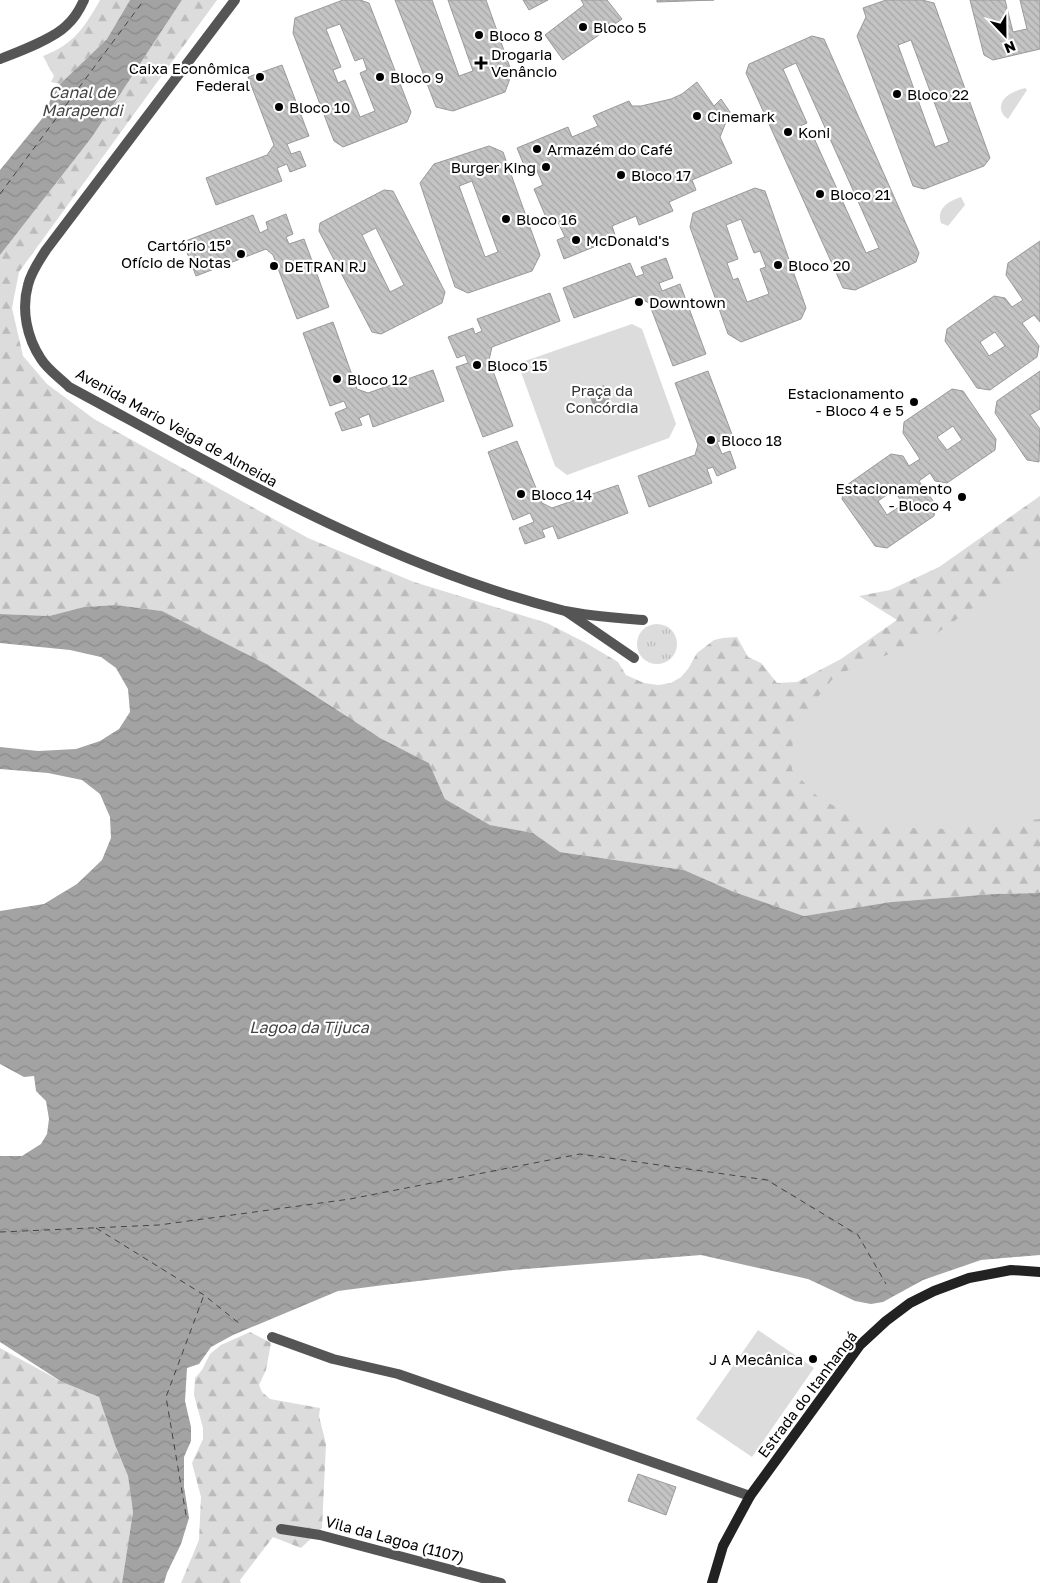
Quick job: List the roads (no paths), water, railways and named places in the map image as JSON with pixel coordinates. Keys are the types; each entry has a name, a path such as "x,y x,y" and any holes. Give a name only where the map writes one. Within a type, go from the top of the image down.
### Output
{"main road":[{"name":"Estrada do Itanhangá","path":"712,1583 723,1546 750,1496 860,1345 886,1321 910,1303 934,1290 970,1278 1011,1270 1040,1272"}],"street":[{"path":"0,59 42,40 66,26 84,0"},
{"name":"Avenida Mario Veiga de Almeida","path":"235,0 46,250 34,269 27,285 25,312 28,330 42,361 69,387 280,500 348,534 416,563 491,590 567,611 643,620"},
{"name":"Avenida Mario Veiga de Almeida","path":"567,611 634,658"},
{"path":"272,1337 333,1360 398,1374 750,1496"},
{"name":"Vila da Lagoa (1107)","path":"281,1529 320,1535 501,1583"}],"water":[{"name":"Canal de Marapendi","path":"130,0 182,0 92,137 0,255 0,170 45,115 51,98 60,84 107,39"},
{"path":"604,385 611,404 595,410 588,392"},
{"name":"Lagoa da Tijuca","path":"116,605 162,611 266,664 380,738 429,763 445,799 490,825 533,833 560,852 684,870 734,892 804,916 891,902 994,894 1040,893 1040,1255 981,1260 923,1280 883,1302 871,1304 855,1301 808,1279 701,1255 513,1270 338,1291 233,1335 211,1347 199,1364 187,1368 185,1401 191,1427 191,1441 184,1457 184,1487 189,1518 181,1544 164,1583 122,1583 133,1512 128,1476 115,1445 99,1397 62,1382 0,1342 0,1156 22,1156 41,1144 47,1134 49,1119 46,1101 36,1091 34,1076 24,1077 0,1064 0,911 44,904 77,884 102,860 111,838 110,817 100,794 82,780 48,773 0,769 0,747 38,751 76,749 100,741 119,729 130,712 128,689 116,668 101,657 70,650 0,643 0,614 49,616 84,607"}],"place":[{"name":"Bloco 5","path":"583,27"},
{"name":"Bloco 8","path":"479,35"},
{"name":"Drogaria Venâncio","path":"481,63"},
{"name":"Caixa Econômica Federal","path":"260,77"},
{"name":"Bloco 9","path":"380,77"},
{"name":"Bloco 22","path":"897,94"},
{"name":"Bloco 10","path":"279,107"},
{"name":"Cinemark","path":"697,116"},
{"name":"Koni","path":"788,132"},
{"name":"Armazém do Café","path":"537,149"},
{"name":"Burger King","path":"546,167"},
{"name":"Bloco 17","path":"621,175"},
{"name":"Bloco 21","path":"820,194"},
{"name":"Bloco 16","path":"506,219"},
{"name":"McDonald's","path":"576,240"},
{"name":"Cartório 15º Ofício de Notas","path":"241,254"},
{"name":"Bloco 20","path":"778,265"},
{"name":"DETRAN RJ","path":"274,266"},
{"name":"Downtown","path":"639,302"},
{"name":"Bloco 15","path":"477,365"},
{"name":"Bloco 12","path":"337,379"},
{"name":"Estacionamento - Bloco 4 e 5","path":"914,402"},
{"name":"Bloco 18","path":"711,440"},
{"name":"Bloco 14","path":"521,494"},
{"name":"Estacionamento - Bloco 4","path":"962,497"},
{"name":"J A Mecânica","path":"813,1359"}],"park label":[{"name":"Praça da Concórdia","path":"602,398"}]}
